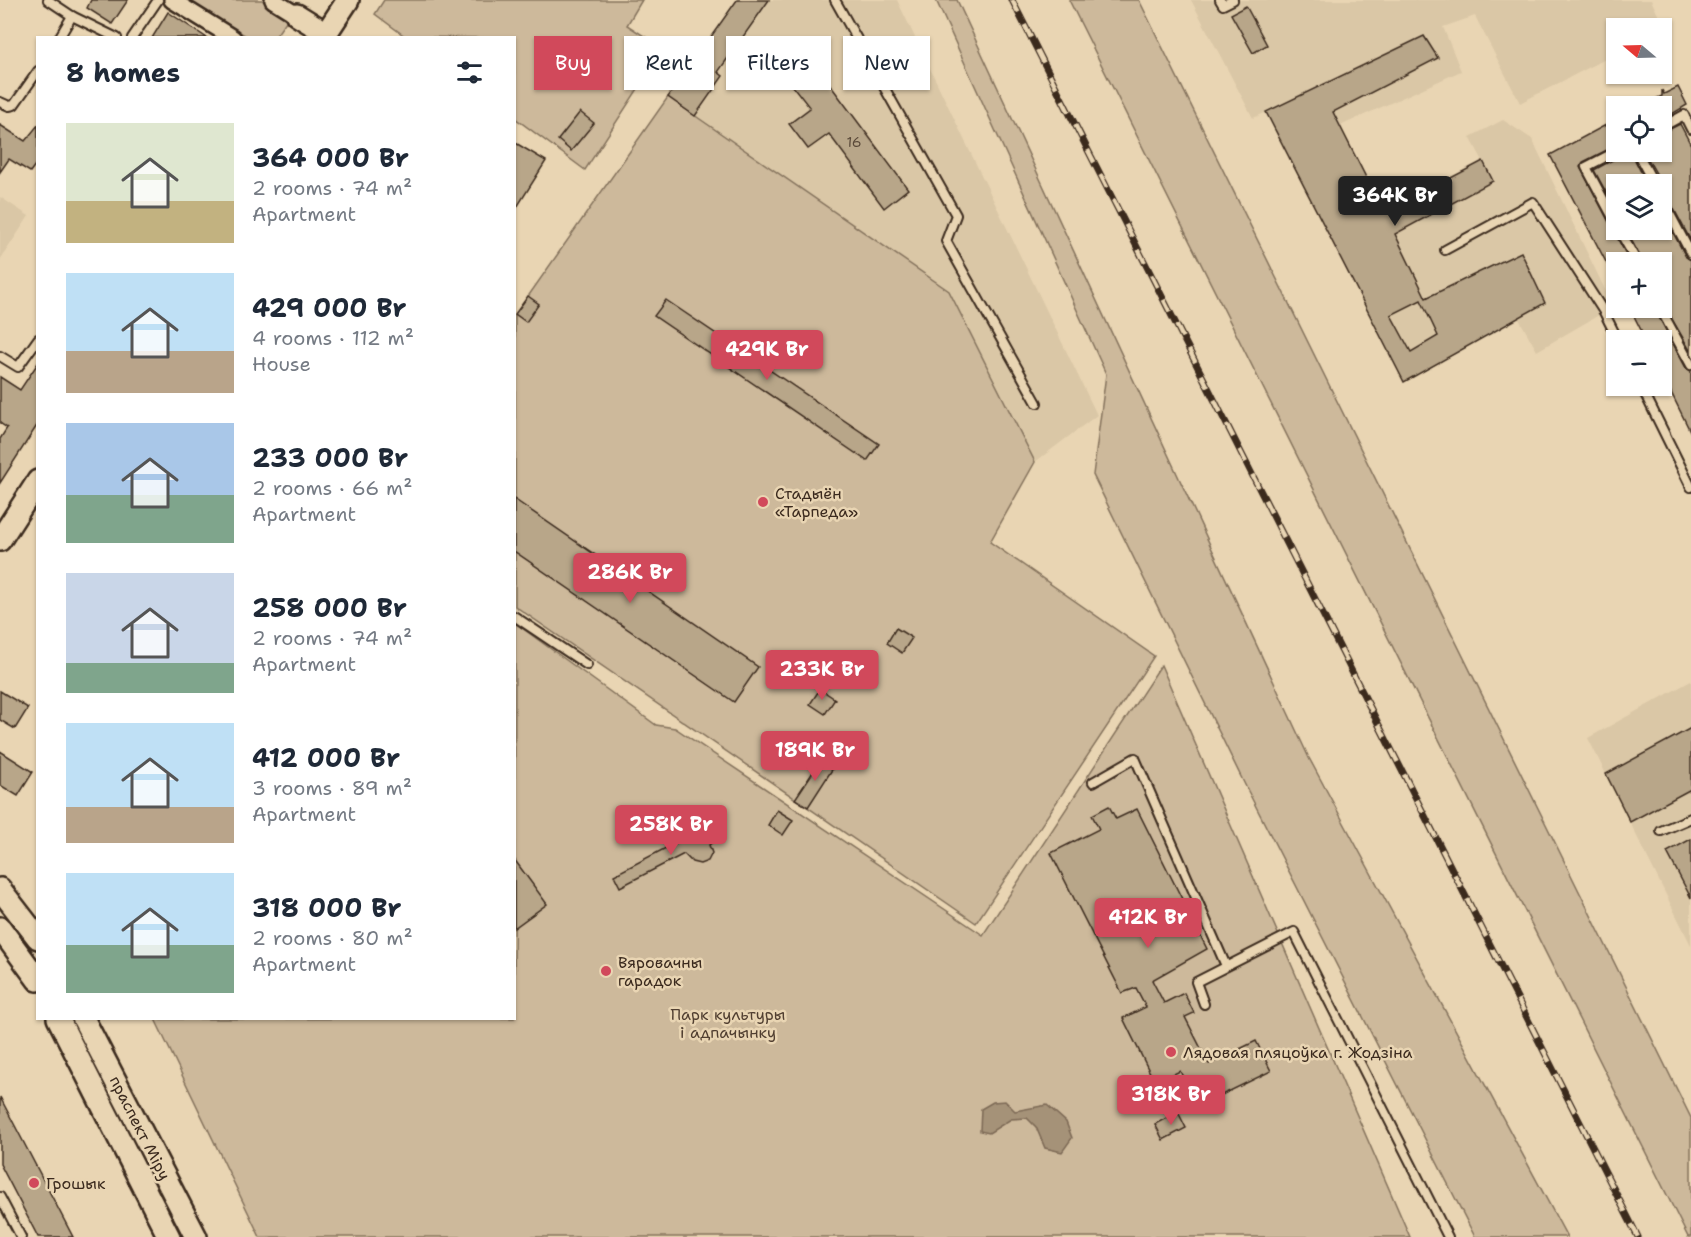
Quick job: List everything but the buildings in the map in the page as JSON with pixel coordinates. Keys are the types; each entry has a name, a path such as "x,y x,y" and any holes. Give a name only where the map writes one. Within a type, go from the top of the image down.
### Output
{"main road":[{"path":"297,15 324,35 348,0"},
{"path":"0,540 36,484"},
{"path":"0,889 36,935"},
{"path":"0,928 36,977"},
{"name":"праспект Міру","path":"59,1020 169,1237"},
{"name":"праспект Міру","path":"84,1020 196,1237"}],"street":[{"path":"172,0 230,36"},
{"path":"273,0 297,15"}],"lane":[{"path":"48,0 72,16 113,36"},
{"path":"133,36 158,0"},
{"path":"835,0 956,214 946,242 1037,403"},
{"path":"1220,0 1223,5 1233,0"},
{"path":"60,36 72,16"},
{"path":"0,102 5,105 14,105 36,74"},
{"path":"1672,122 1684,115 1691,129"},
{"path":"1606,157 1586,167 1606,204"},
{"path":"1445,250 1533,202 1604,312 1613,330"},
{"path":"1672,218 1691,254"},
{"path":"1665,318 1691,365"},
{"path":"0,356 18,367 36,342"},
{"path":"1646,396 1688,473 1691,487"},
{"path":"516,617 587,665"},
{"path":"1093,782 1135,758 1226,966"},
{"path":"1662,831 1691,818"},
{"path":"1204,1004 1196,982 1294,932 1448,1237"},
{"path":"0,1197 21,1237"}],"shaded area":[{"path":"737,0 897,0 914,36 843,36 843,90 930,90 930,68 1097,415 1035,462 949,291 668,97 673,90 714,90 714,36 711,36"},
{"path":"1191,0 1651,0 1660,18 1606,18 1606,59 1520,103 1475,16 1443,27 1461,71 1340,126 1384,213 1483,161 1470,137 1503,120 1532,139 1606,292 1604,312 1537,351 1519,319 1404,382 1267,112 1253,118"},
{"path":"0,197 29,216 0,260"},
{"path":"1691,681 1691,945 1588,738"},
{"path":"1005,1101 1015,1111 1047,1105 1066,1122 1072,1138 1062,1152 1045,1148 1036,1127 1027,1118 1011,1119 989,1133 980,1131 981,1109 993,1102"}],"green space":[{"path":"185,0 262,0 289,17 276,36 246,36"},
{"path":"384,0 642,0 627,25 644,36 624,36 624,90 637,90 585,170 516,119 516,36 405,36 375,14"},
{"path":"936,0 957,0 1309,758 1567,1237 1475,1237 1248,791 1093,475 1106,374"},
{"path":"1069,0 1139,0 1691,1118 1691,1237 1688,1237"},
{"name":"Стадыён «Тарпеда»","path":"668,97 949,291 1035,462 990,542 1154,656 976,923 516,607 516,314"},
{"name":"Парк культуры і адпачынку","path":"516,624 656,725 675,728 983,935 1161,665 1410,1237 260,1237 155,1020 516,1020"}],"railway":[{"path":"1012,0 1638,1237"}],"place":[{"name":"Стадыён «Тарпеда»","path":"763,502"},
{"name":"Вяровачны гарадок","path":"606,971"},
{"name":"Лядовая пляцоўка г. Жодзіна","path":"1171,1052"},
{"name":"Грошык","path":"34,1183"}]}
